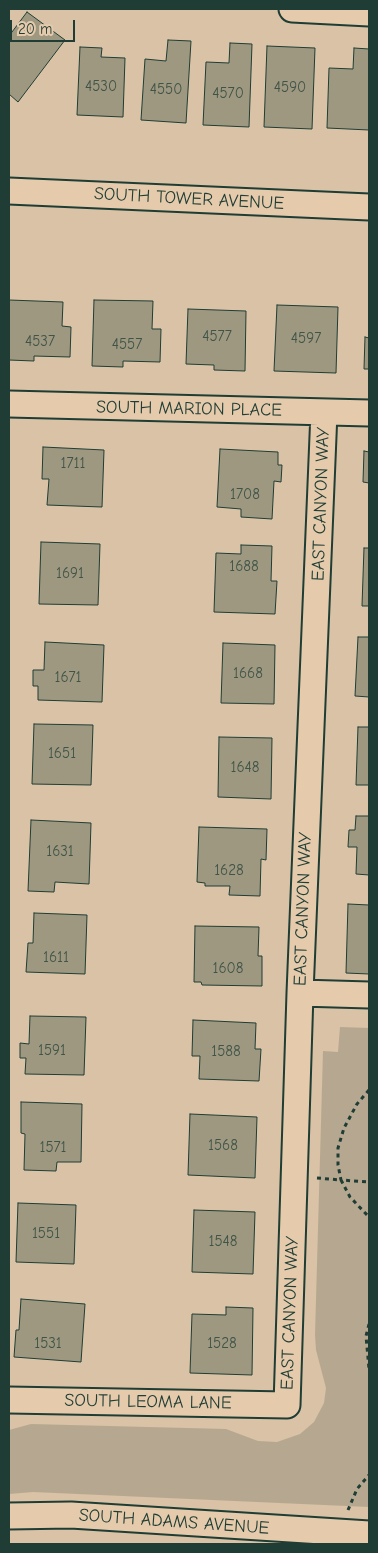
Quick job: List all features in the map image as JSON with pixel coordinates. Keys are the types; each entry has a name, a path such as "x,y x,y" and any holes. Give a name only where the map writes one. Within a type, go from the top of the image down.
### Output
{"street":[{"path":"292,9 369,13"},
{"name":"SOUTH TOWER AVENUE","path":"9,191 369,207"},
{"name":"SOUTH MARION PLACE","path":"9,404 369,413"},
{"name":"EAST CANYON WAY","path":"287,1405 300,993 324,412"},
{"path":"300,993 369,995"},
{"name":"SOUTH LEOMA LANE","path":"9,1400 287,1405"},
{"name":"SOUTH ADAMS AVENUE","path":"9,1516 71,1515 369,1534"}],"path":[{"path":"369,1090 357,1104 344,1128 338,1148 338,1165 341,1180 350,1197 369,1217"},
{"path":"294,1176 369,1182"},
{"path":"369,1324 366,1336 369,1369"},
{"path":"338,1533 357,1489 369,1475"}],"shaded area":[{"path":"340,1027 369,1028 369,1507 33,1492 9,1494 9,1430 31,1424 226,1429 258,1441 277,1442 300,1434 314,1422 324,1403 326,1388 316,1350 315,1335 323,1051 338,1052"}],"building":[{"path":"27,12 65,40 18,102 9,94 9,36"},
{"path":"168,40 191,41 186,123 141,120 145,59 166,61"},
{"path":"230,43 252,44 249,127 203,125 206,62 229,63"},
{"path":"267,46 315,48 312,129 264,127"},
{"path":"80,47 102,48 101,57 125,58 123,117 77,115"},
{"path":"354,48 369,49 369,130 327,128 329,68 353,69"},
{"path":"9,300 63,302 62,326 71,327 70,357 34,356 34,361 9,360"},
{"path":"94,300 153,301 152,329 161,329 160,362 123,361 123,367 92,366"},
{"path":"277,305 338,307 336,373 274,371"},
{"path":"188,309 246,311 245,371 214,370 214,365 186,364"},
{"path":"365,337 369,338 369,369 364,369"},
{"path":"43,447 104,450 102,507 47,505 49,479 42,479"},
{"path":"220,449 278,452 278,465 282,465 281,482 274,481 272,519 241,517 241,509 217,507"},
{"path":"364,451 369,452 369,483 363,482"},
{"path":"41,542 100,544 98,605 39,604"},
{"path":"241,545 272,546 271,581 277,581 275,614 214,612 216,553 241,554"},
{"path":"364,548 369,548 369,606 362,606"},
{"path":"358,637 369,637 369,697 355,696"},
{"path":"45,642 104,645 102,702 38,700 38,686 33,686 33,670 44,670"},
{"path":"223,643 275,645 274,704 221,703"},
{"path":"34,724 93,725 91,785 32,784"},
{"path":"358,727 369,727 369,785 356,785"},
{"path":"219,737 272,738 271,799 218,797"},
{"path":"356,816 369,816 369,875 356,874 357,847 348,847 349,830 355,830"},
{"path":"31,820 91,823 89,884 55,882 54,892 28,891"},
{"path":"199,827 267,829 266,860 261,859 260,896 229,895 230,886 205,886 205,883 197,882"},
{"path":"348,904 369,905 369,974 346,973"},
{"path":"34,913 87,915 85,974 26,972 28,943 33,943"},
{"path":"195,926 259,927 258,956 262,956 262,986 202,985 201,982 194,982"},
{"path":"30,1016 86,1017 84,1075 25,1074 26,1058 20,1058 20,1043 29,1044"},
{"path":"193,1020 256,1023 255,1049 261,1049 259,1081 199,1079 200,1056 192,1056"},
{"path":"21,1102 82,1104 81,1162 57,1162 56,1171 24,1170 25,1134 21,1133"},
{"path":"190,1114 257,1117 255,1178 188,1175"},
{"path":"18,1203 76,1205 74,1264 16,1262"},
{"path":"194,1210 255,1212 253,1274 192,1272"},
{"path":"21,1299 85,1304 81,1362 14,1357 16,1330 19,1330"},
{"path":"226,1307 253,1308 252,1375 190,1373 192,1314 226,1315"}]}
